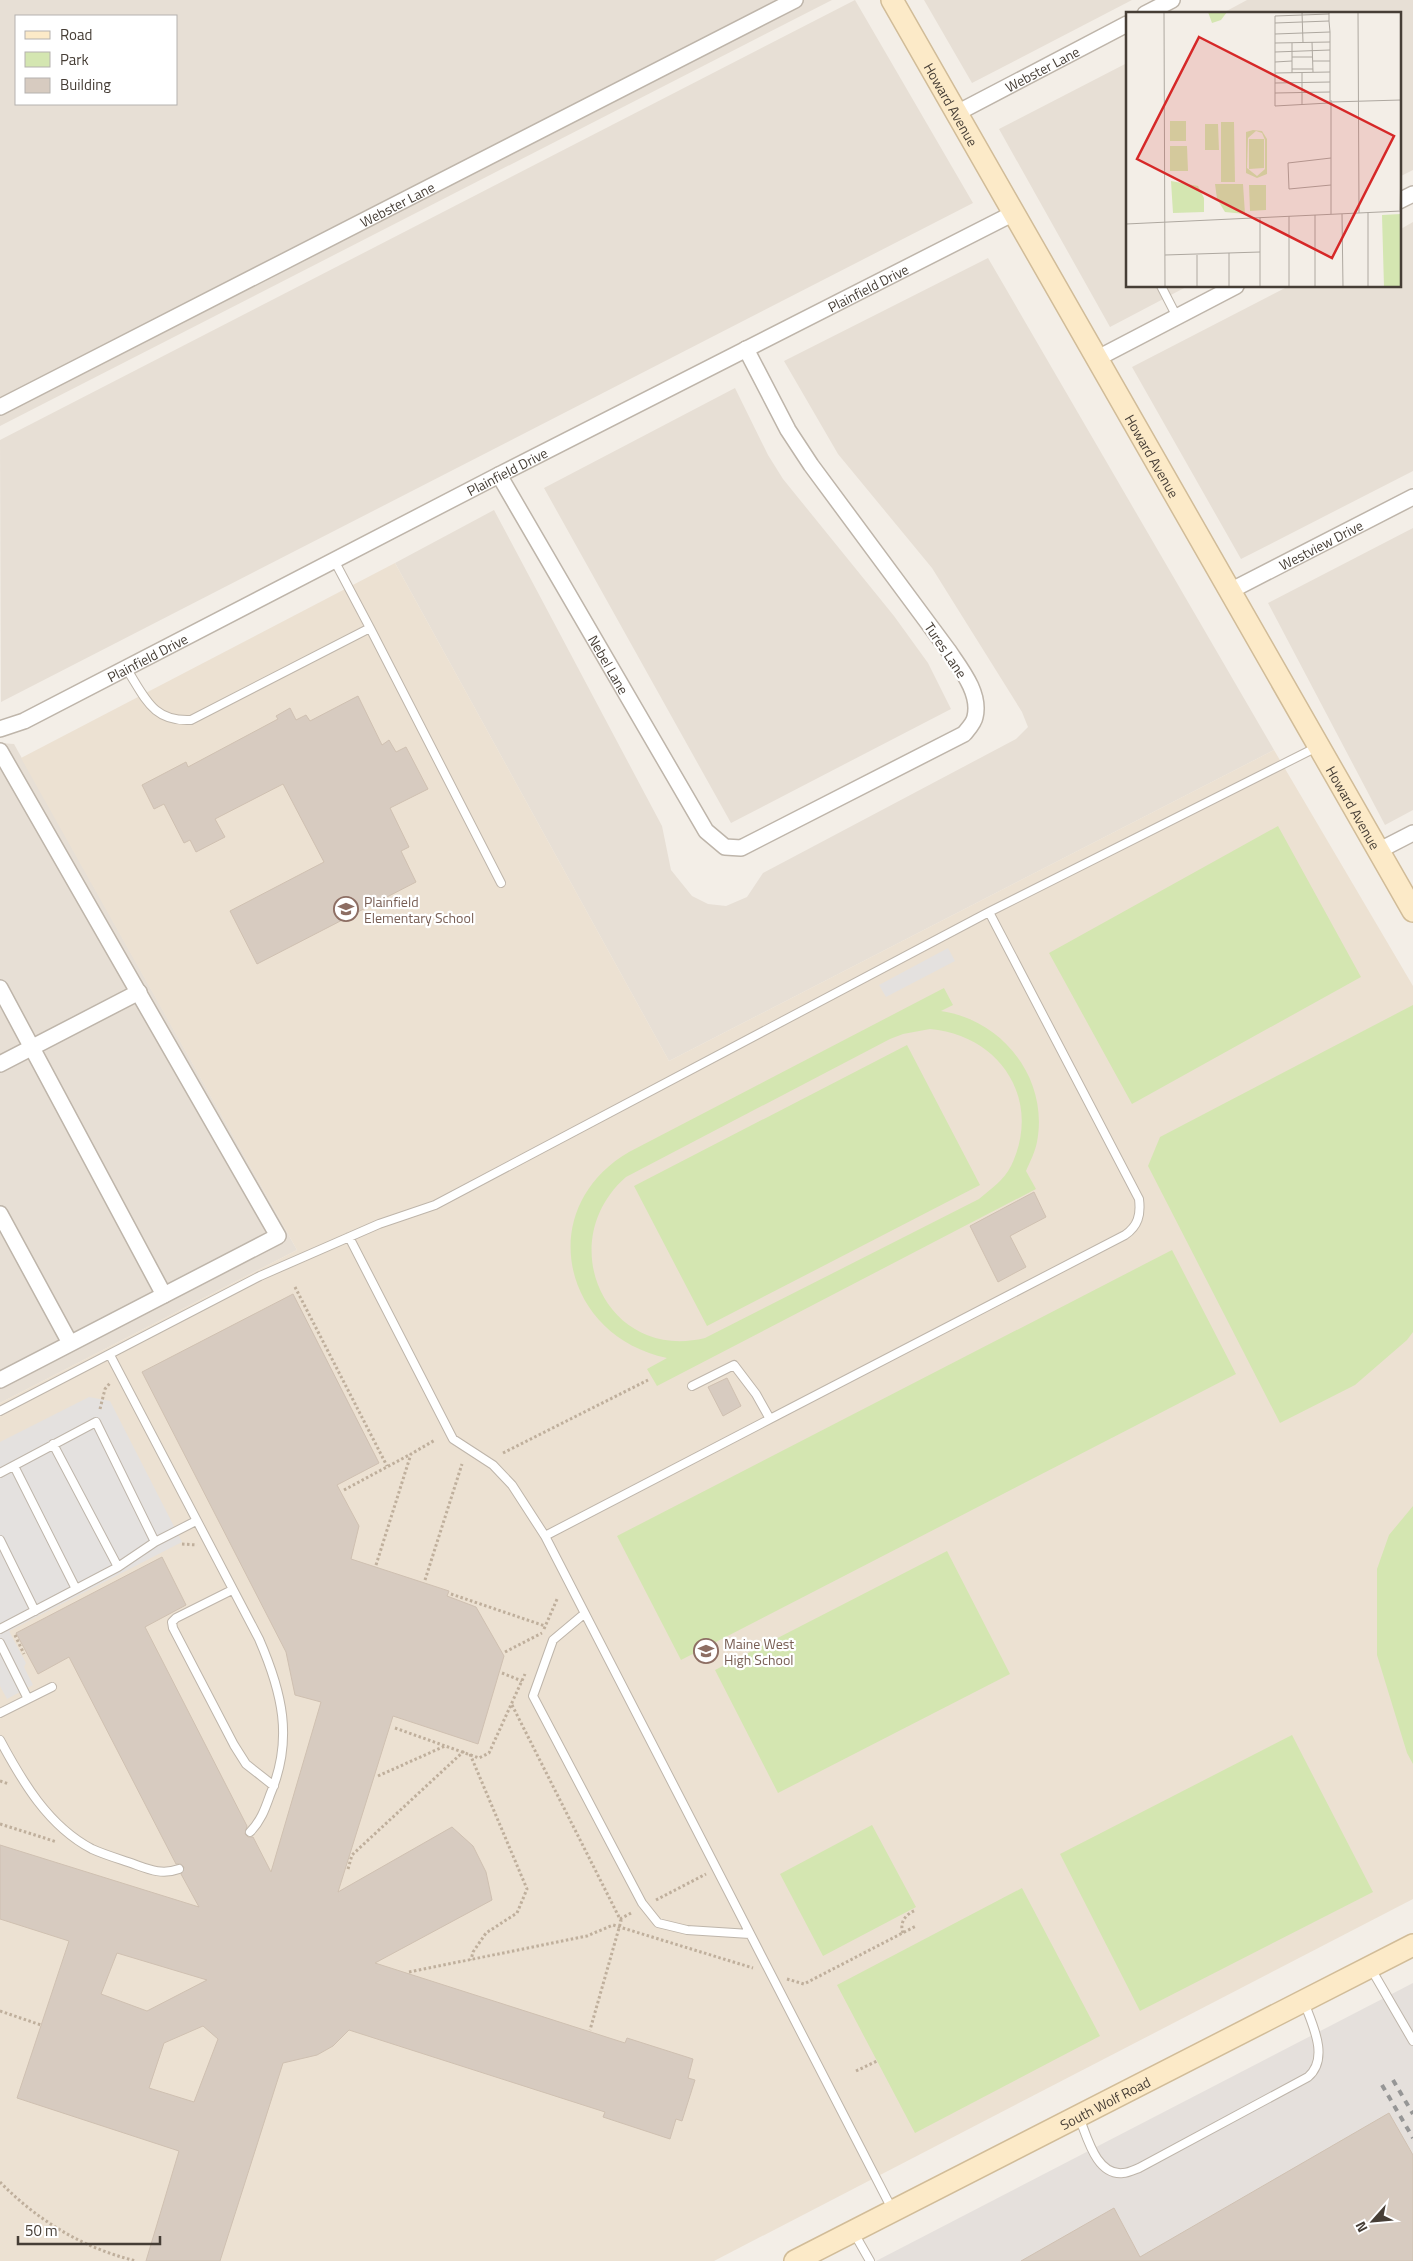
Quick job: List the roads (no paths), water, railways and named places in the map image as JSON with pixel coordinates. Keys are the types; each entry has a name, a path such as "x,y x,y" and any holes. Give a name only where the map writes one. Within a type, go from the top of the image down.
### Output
{"street":[{"name":"Webster Lane","path":"0,407 795,0"},
{"name":"Howard Avenue","path":"892,0 1413,911"},
{"path":"1149,12 1172,0"},
{"name":"Webster Lane","path":"957,113 1126,25"},
{"path":"1400,200 1413,194"},
{"name":"Plainfield Drive","path":"0,729 24,721 499,475 1014,213"},
{"path":"1098,358 1232,288"},
{"name":"Tures Lane","path":"726,847 741,848 964,734 975,718 975,698 968,680 788,430 746,349"},
{"name":"Nebel Lane","path":"499,475 706,832 726,847"},
{"name":"Westview Drive","path":"1230,591 1413,497"},
{"path":"0,751 278,1236 0,1380"},
{"path":"1378,851 1413,833"},
{"path":"0,988 164,1295"},
{"path":"0,1064 139,992"},
{"path":"0,1214 70,1343"},
{"name":"South Wolf Road","path":"796,2261 817,2253 853,2231 1413,1945"}],"lane":[{"path":"1163,288 1177,317"},
{"path":"334,560 501,883"},
{"path":"126,668 154,711 175,721 191,720 370,628"},
{"path":"0,1411 260,1276 379,1224 435,1205 989,912 1319,746"},
{"path":"545,1536 1131,1231 1138,1218 1138,1200 1134,1191 989,912"},
{"path":"349,1237 453,1439 493,1465 506,1478 528,1508 545,1536 893,2211"},
{"path":"110,1355 262,1646 280,1698 284,1730 283,1750 274,1786 259,1823 250,1832"},
{"path":"692,1386 734,1365 756,1394 770,1419"},
{"path":"0,1473 96,1422 155,1542"},
{"path":"53,1444 118,1567"},
{"path":"14,1466 76,1589"},
{"path":"0,1629 118,1567 155,1542 196,1521"},
{"path":"0,1540 35,1611"},
{"path":"232,1590 176,1618 172,1622 173,1628 234,1745 246,1764 274,1786"},
{"path":"584,1614 553,1640 533,1696 642,1903 658,1923 687,1930 750,1934"},
{"path":"0,1643 28,1699"},
{"path":"0,1713 52,1687"},
{"path":"0,1740 24,1784 38,1803 71,1835 92,1849 156,1872 168,1873 179,1869"},
{"path":"1370,1967 1413,2041"},
{"path":"1078,2116 1100,2163 1110,2171 1123,2173 1139,2168 1308,2077 1315,2071 1318,2056 1317,2038 1304,2000"},
{"path":"853,2231 870,2261"}],"railway":[{"path":"1393,2080 1413,2114"},
{"path":"1382,2085 1413,2138"}],"place":[{"name":"Plainfield Elementary School","path":"346,909"},
{"name":"Maine West High School","path":"706,1651"}]}
